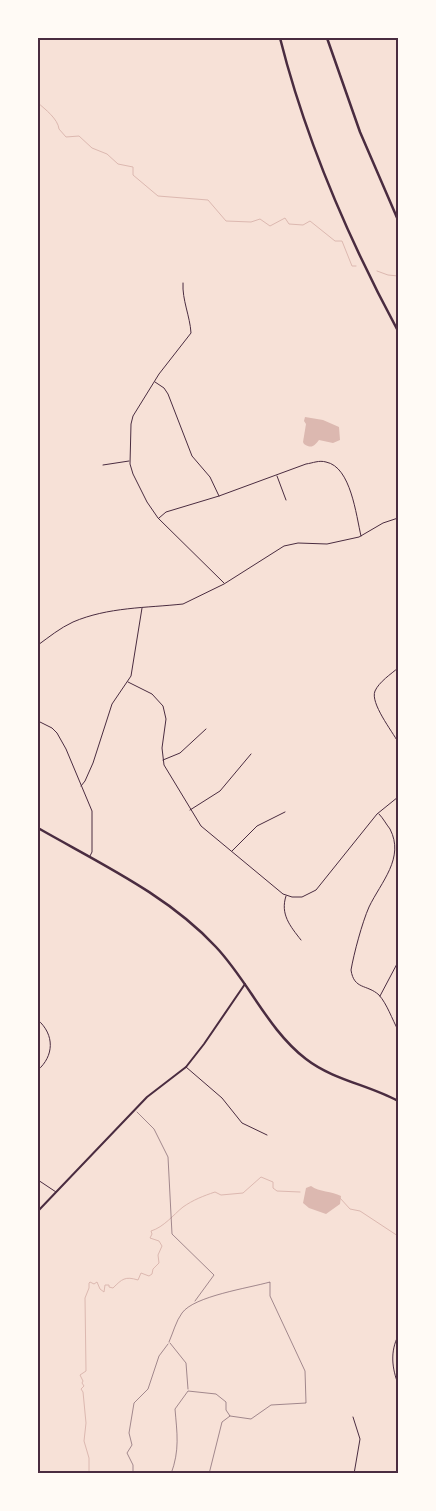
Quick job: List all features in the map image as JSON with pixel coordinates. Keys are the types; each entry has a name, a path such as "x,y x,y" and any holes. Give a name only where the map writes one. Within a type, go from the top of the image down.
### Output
{"main road":[{"path":"280,38 303,117 330,190 358,252 398,331"},
{"path":"327,38 360,132 398,220"},
{"path":"38,828 152,894 182,914 220,950 282,1036 307,1060 328,1073 369,1087 398,1101"}],"street":[{"path":"183,283 182,292 191,333 154,381 132,420 130,461 135,480 158,518 224,584"},
{"path":"154,381 162,386 168,394 192,456 210,477 219,496"},
{"path":"104,464 130,461"},
{"path":"158,518 166,512 219,496 319,461 328,462 336,467 347,481 361,537"},
{"path":"277,475 286,500"},
{"path":"38,645 62,628 82,619 113,610 186,603 224,584 277,550 292,543 324,544 361,537 384,523 398,518"},
{"path":"81,786 86,781 93,763 112,704 128,682 133,671 142,608"},
{"path":"398,668 381,684 374,696 379,711 398,742"},
{"path":"128,682 152,694 162,706 166,718 162,748 163,760 168,773 205,831 286,895 302,897 318,889 378,813 398,797"},
{"path":"38,721 52,728 61,739 93,817 92,852 89,858"},
{"path":"163,760 180,753 206,729"},
{"path":"190,810 220,791 251,754"},
{"path":"231,852 257,826 285,812"},
{"path":"378,813 392,834 396,854 393,864 367,912 351,970 356,983 380,996 398,1030"},
{"path":"286,895 285,917 301,940"},
{"path":"380,996 398,962"},
{"path":"38,1211 150,1095 186,1067 245,984"},
{"path":"38,1020 45,1028 50,1042 50,1054 38,1070"},
{"path":"186,1067 222,1098 242,1123 267,1135"},
{"path":"38,1180 56,1192"},
{"path":"398,1336 393,1355 393,1369 398,1384"},
{"path":"353,1417 360,1439 354,1474"}],"path":[{"path":"133,1474 133,1465 127,1453 132,1445 129,1433 134,1403 148,1389 159,1356 169,1342 182,1313 194,1303 214,1274 172,1234 168,1157 154,1129 135,1110"},
{"path":"194,1303 270,1282 270,1296 305,1371 306,1403 271,1406 251,1419 230,1416 222,1422 209,1474"},
{"path":"169,1342 186,1363 188,1391 175,1409 178,1448 176,1462 171,1474"},
{"path":"188,1391 216,1394 226,1402 226,1410 230,1416"}],"shaded area":[{"path":"305,417 323,420 339,427 340,440 333,443 319,440 311,447 307,446 303,442 306,424 304,421"},
{"path":"311,1186 341,1196 340,1204 326,1214 309,1208 303,1203 306,1188"}],"waterway":[{"path":"38,103 54,118 59,129 66,137 79,136 92,148 107,154 118,164 133,167 133,175 158,196 208,200 226,221 251,222 260,219 270,226 285,218 289,224 303,225 310,221 335,241 342,241 352,266 356,266"},
{"path":"377,271 398,276"},
{"path":"89,1474 89,1458 84,1441 86,1423 83,1392 81,1389 84,1386 80,1375 86,1371 85,1298 89,1283 94,1284 97,1282 100,1289 104,1292 105,1285 113,1288 124,1279 138,1280 141,1273 149,1276 152,1274 153,1269 159,1263 158,1255 162,1246 159,1241 150,1238 151,1231 160,1227 183,1207 198,1198 215,1192 221,1195 243,1193 261,1177 273,1182 273,1188 277,1191 300,1192"},
{"path":"340,1198 350,1209 360,1211 398,1236"}]}
